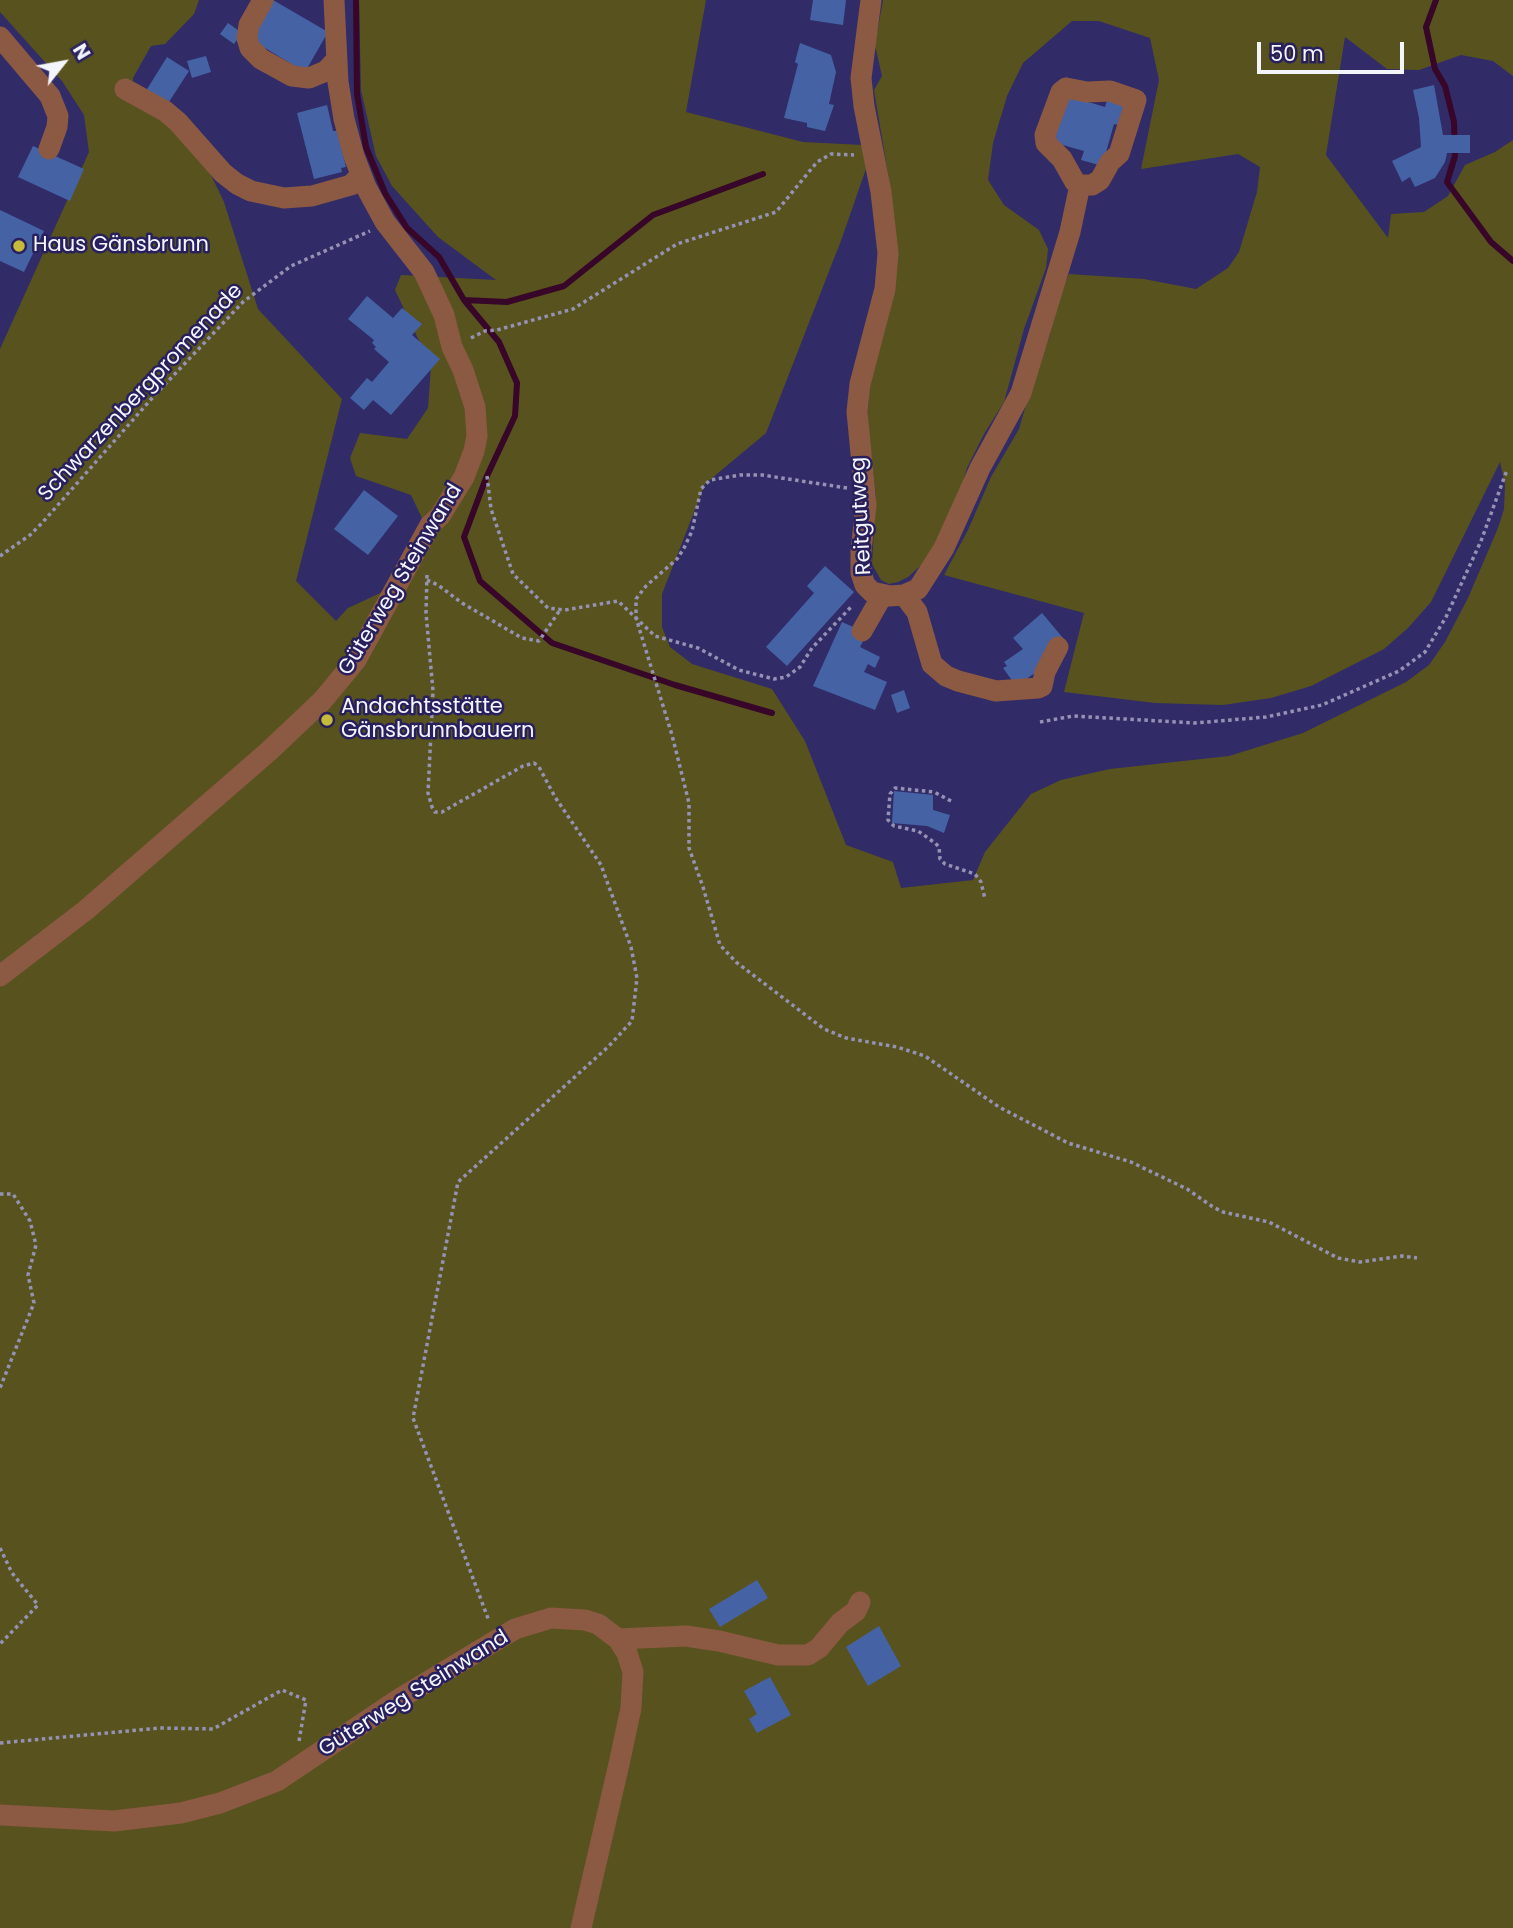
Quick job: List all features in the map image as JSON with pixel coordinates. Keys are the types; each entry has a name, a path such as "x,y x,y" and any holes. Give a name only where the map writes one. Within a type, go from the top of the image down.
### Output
{"street":[{"path":"263,0 249,25 247,38 250,48 261,59 292,76 309,78 326,71 336,60"},
{"name":"Güterweg Steinwand","path":"0,976 86,911 323,701 356,660 430,525 440,516 464,477 475,444 475,407 452,347 444,314 431,285 385,222 361,175 344,119 336,60 334,0"},
{"name":"Reitgutweg","path":"871,0 861,78 886,226 888,264 857,404 857,431 865,489 861,567 863,579 876,593 904,595"},
{"path":"0,37 42,83 55,107 57,127 49,149"},
{"path":"1066,88 1087,92 1101,90 1133,98 1136,103 1119,154 1105,167 1100,180 1092,185 1080,185 1045,140 1061,92 1066,88"},
{"path":"125,89 165,111 223,173 251,191 268,196 298,198 351,185 361,175"},
{"path":"1058,647 1045,671 1042,686 1038,688 996,691 958,681 946,676 932,664 917,612 904,595 920,587 944,548 981,468 1021,393 1075,214 1080,185"},
{"path":"862,631 876,593"},
{"path":"618,1639 686,1636 778,1655 808,1655 819,1648 840,1623 856,1611 860,1602"},
{"name":"Güterweg Steinwand","path":"0,1815 114,1821 181,1813 220,1803 260,1789 496,1639 537,1621 562,1618 598,1624 618,1639"},
{"path":"581,1928 631,1708 633,1672 627,1653 618,1639"}],"path":[{"path":"485,331 573,309 677,244 776,212 817,162 831,154 859,155 873,151"},
{"name":"Schwarzenbergpromenade","path":"0,556 42,523 154,396 243,302 291,266 365,234 385,222"},
{"path":"1040,722 1073,716 1195,723 1256,719 1322,705 1399,671 1425,652 1446,617 1481,541 1507,470"},
{"path":"865,489 752,475 710,480 701,489 692,531 684,548 677,559 646,586 636,599 636,618 689,803 689,848 720,945 736,962 798,1011 834,1034 897,1047 925,1056 999,1107 1068,1143 1131,1162 1187,1189 1223,1212 1269,1222 1338,1258 1360,1262 1402,1256 1417,1258"},
{"path":"487,481 491,509 513,574 548,608 560,610 592,607 618,601 655,636 698,648 739,670 774,679 786,677 800,667 812,648 841,617 876,593"},
{"path":"427,569 426,613 433,691 428,793 432,807 435,812 442,812 523,766 534,763 539,767 555,797 595,854 607,878 636,967 638,990 632,1021 608,1047 458,1182 413,1418 496,1639"},
{"path":"426,580 522,638 539,641 560,610"},
{"path":"951,801 934,792 895,788 890,794 888,820 894,826 918,831 935,843 939,847 940,859 945,864 975,874 981,883 985,899"},
{"path":"0,1194 13,1194 30,1221 36,1245 28,1275 34,1303 0,1388"},
{"path":"0,1548 12,1573 38,1605 0,1644"},
{"path":"0,1743 160,1728 213,1729 282,1690 306,1700 293,1770"}],"shaded area":[{"path":"0,0 199,0 194,14 165,44 151,46 133,78 132,97 160,115 210,173 224,202 258,309 342,399 296,581 336,621 348,608 402,583 429,533 411,495 356,476 350,458 360,433 407,439 428,408 431,366 395,290 401,275 496,280 438,237 392,186 376,156 361,90 359,0 706,0 686,112 803,142 863,145 868,163 842,238 766,433 705,484 662,594 662,627 670,647 692,664 772,689 805,741 846,845 893,862 901,888 973,880 985,852 1031,794 1061,780 1110,769 1229,756 1303,733 1406,682 1429,665 1445,642 1468,598 1498,528 1504,509 1505,484 1500,462 1431,602 1408,628 1384,649 1311,686 1271,698 1223,705 1155,703 1064,692 1084,613 944,575 968,530 991,477 1019,429 1040,357 1049,338 1060,294 1069,274 1144,279 1196,289 1228,268 1239,252 1257,192 1260,167 1238,154 1141,169 1159,80 1150,38 1099,21 1072,21 1023,63 1007,96 993,143 988,180 1004,205 1039,230 1048,249 1046,268 1024,329 1004,402 967,468 955,508 927,560 898,582 889,584 881,580 872,564 876,497 867,419 889,180 874,90 882,76 875,45 883,0 1513,0 1513,76 1493,61 1461,55 1419,70 1387,69 1345,37 1326,155 1388,238 1391,214 1424,212 1448,196 1465,165 1495,152 1513,140 1513,1928 0,1928 0,349 89,152 84,115 62,81 0,12"}],"building":[{"path":"273,0 328,32 305,72 250,39"},
{"path":"813,0 846,0 843,25 810,20"},
{"path":"228,23 242,33 234,44 220,34"},
{"path":"800,43 831,55 836,72 829,104 834,105 825,131 807,127 807,123 784,118 798,64 795,62"},
{"path":"206,56 211,72 192,78 187,61"},
{"path":"167,57 189,71 165,108 144,94"},
{"path":"1434,85 1443,135 1470,135 1470,153 1447,153 1435,178 1415,187 1410,177 1402,182 1392,161 1421,147 1413,90"},
{"path":"1065,95 1105,107 1108,97 1128,103 1122,126 1114,124 1105,156 1099,165 1081,160 1084,151 1052,142"},
{"path":"327,105 346,167 341,168 342,172 314,179 297,113"},
{"path":"33,146 84,169 70,201 18,177"},
{"name":"Haus Gänsbrunn","path":"0,210 44,231 24,272 0,261"},
{"path":"367,296 393,318 402,308 422,324 412,335 440,359 391,415 373,400 364,410 350,398 367,378 372,382 389,362 374,349 374,340 348,319"},
{"path":"364,490 398,516 368,555 334,529"},
{"path":"825,566 854,592 787,666 766,647 814,593 807,586"},
{"path":"1042,613 1063,638 1048,664 1016,686 1003,668 1007,666 1004,662 1023,649 1013,638"},
{"path":"842,622 867,633 860,647 880,657 875,668 868,664 864,672 887,682 875,710 813,686"},
{"path":"904,690 910,708 897,713 891,695"},
{"path":"894,791 933,795 933,810 950,815 944,833 927,826 892,823"},
{"path":"757,1580 768,1598 720,1627 709,1609"},
{"path":"879,1626 901,1666 868,1686 846,1647"},
{"path":"770,1677 791,1715 757,1733 749,1719 757,1714 744,1691"}],"waterway":[{"path":"356,0 357,94 366,147 385,193 407,228 439,257 464,300 499,342 517,383 515,416 486,478 464,537 480,581 552,643 675,685 772,713"},
{"path":"1436,0 1426,27 1435,69 1445,86 1454,122 1455,156 1447,182 1491,242 1513,261"},
{"path":"464,300 507,302 564,286 653,215 763,174"}],"place":[{"name":"Haus Gänsbrunn","path":"19,246"},
{"name":"Andachtsstätte Gänsbrunnbauern","path":"327,720"}]}
